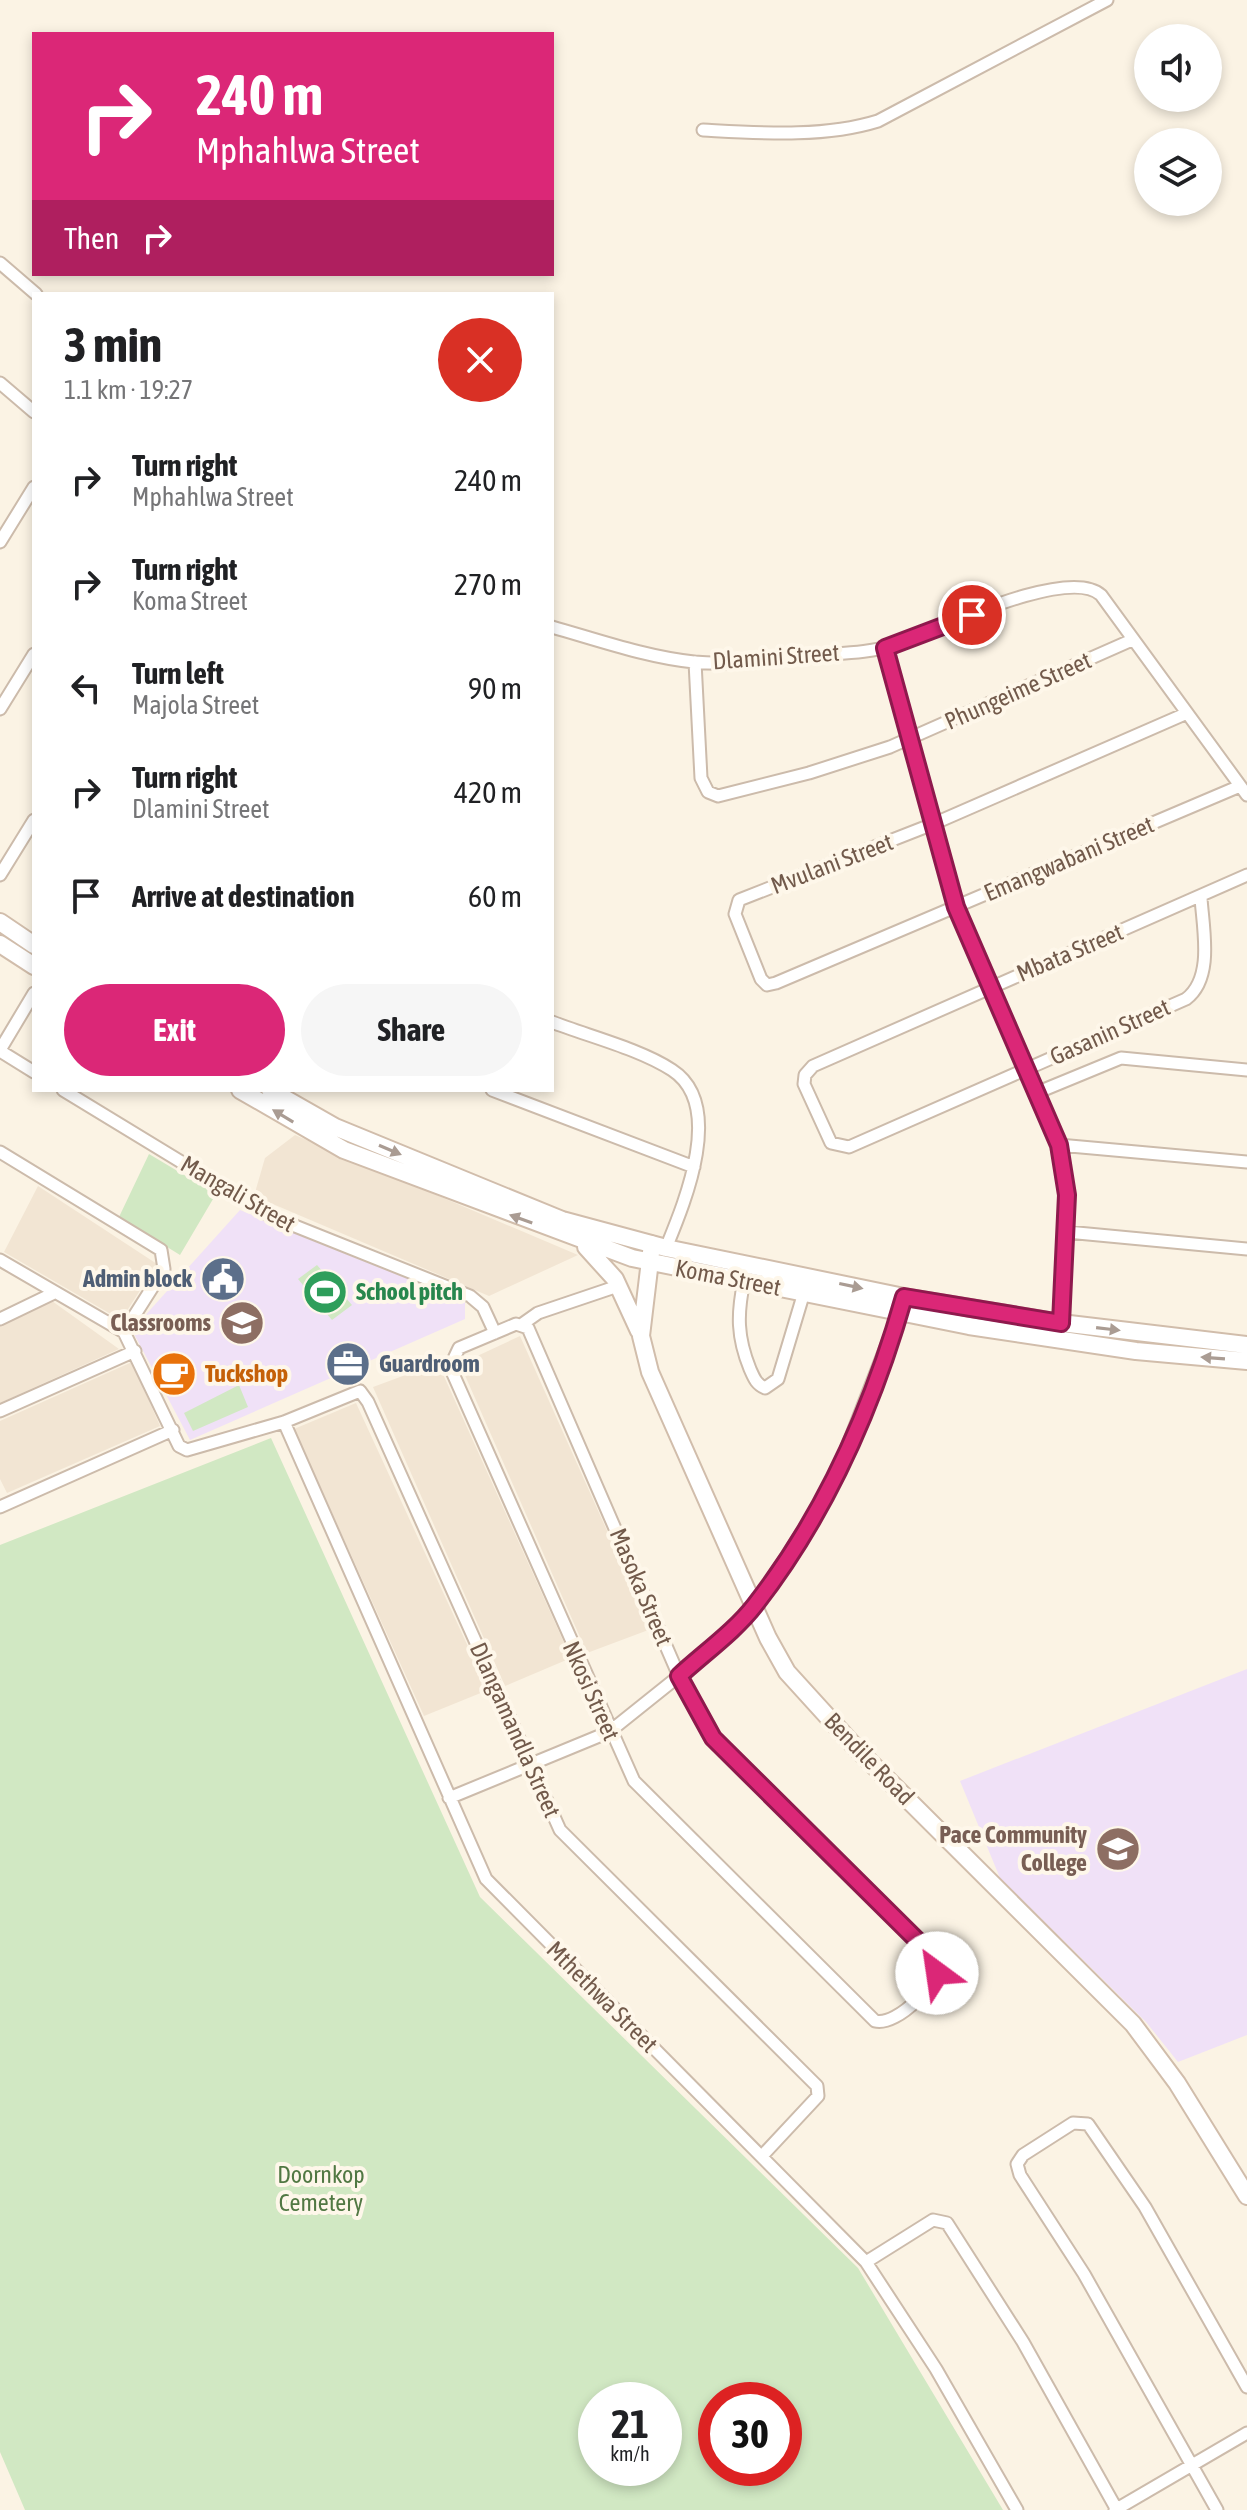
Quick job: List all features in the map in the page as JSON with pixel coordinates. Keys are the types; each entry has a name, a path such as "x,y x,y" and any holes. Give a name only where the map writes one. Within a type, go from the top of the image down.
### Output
{"main road":[{"path":"0,922 32,944"},
{"path":"0,944 32,965"},
{"name":"Koma Street","path":"243,1092 344,1150 579,1241 647,1262 744,1281 904,1297 1061,1323 1247,1345"},
{"name":"Koma Street","path":"274,1092 335,1127 562,1220 899,1314 1060,1341 1247,1361"},
{"path":"579,1241 618,1286 641,1336"},
{"name":"Bendile Road","path":"659,1246 647,1262 641,1336 650,1372 782,1666 857,1749 1133,2024 1177,2083 1247,2196"}],"street":[{"path":"703,130 817,132 848,129 878,121 1107,0"},
{"path":"0,263 34,292"},
{"path":"0,383 32,410"},
{"path":"0,542 32,490"},
{"name":"Dlamini Street","path":"554,627 695,662 772,659 885,648 1003,604 1063,587 1090,588 1101,595 1132,640"},
{"path":"1132,640 1244,791"},
{"name":"Phungeime Street","path":"695,662 701,778 706,790 715,796 809,773 910,739 1132,640"},
{"path":"885,648 956,907 1059,1145 1067,1195 1060,1341"},
{"path":"0,709 32,657"},
{"name":"Mvulani Street","path":"765,984 735,914 737,902 933,824 1185,714"},
{"name":"Emangwabani Street","path":"765,984 776,983 1244,791"},
{"path":"0,875 32,823"},
{"name":"Mbata Street","path":"807,1072 819,1063 1201,898 1247,875"},
{"name":"Gasanin Street","path":"807,1072 804,1084 830,1141 845,1147 1026,1069 1194,993 1202,976 1201,898"},
{"path":"32,996 0,1050 32,1071"},
{"path":"554,1023 664,1066 679,1076 690,1095 698,1123 694,1167 659,1246"},
{"path":"1036,1093 1121,1058 1247,1070"},
{"name":"Mangali Street","path":"66,1092 270,1216 470,1296 483,1307 495,1333"},
{"path":"497,1092 694,1167"},
{"path":"1059,1145 1247,1162"},
{"path":"0,1152 161,1250 164,1269 124,1332"},
{"path":"1067,1232 1247,1249"},
{"path":"0,1260 124,1332 179,1446 194,1450 284,1422"},
{"path":"744,1281 738,1312 738,1336 761,1387 773,1386 778,1379 806,1286"},
{"name":"Nkosi Street","path":"618,1286 549,1309 524,1327 495,1333 459,1348 450,1367 609,1732 640,1788 870,2016 884,2023"},
{"path":"0,1319 54,1293"},
{"path":"449,1798 609,1732 679,1676 754,1607 832,1486 904,1297"},
{"name":"Masoka Street","path":"524,1327 679,1676 713,1738 937,1959 935,1977 902,2015 884,2023"},
{"path":"0,1411 135,1351"},
{"name":"Dlangamandla Street","path":"284,1422 360,1391 375,1412 530,1765 566,1839 817,2086 818,2096 762,2156"},
{"name":"Mthethwa Street","path":"284,1422 480,1869 497,1891 866,2262 936,2369 1017,2510"},
{"path":"0,1507 173,1430"},
{"path":"1217,2510 1084,2274 1020,2175 1018,2162 1073,2123 1088,2124 1145,2207 1247,2387"},
{"path":"866,2262 933,2220 947,2223 1023,2342 1116,2510 1247,2433"}],"shaded area":[{"path":"295,1135 578,1255 489,1296 254,1196 265,1158"},
{"path":"38,1186 157,1264 121,1320 4,1252"},
{"path":"240,1210 465,1302 465,1319 190,1440 132,1330"},
{"path":"52,1301 119,1349 0,1403 0,1325"},
{"path":"520,1336 651,1629 587,1653 460,1364"},
{"path":"132,1362 160,1426 7,1493 0,1479 0,1421"},
{"path":"438,1363 571,1658 505,1686 373,1387"},
{"path":"356,1403 488,1690 424,1716 294,1429"},
{"name":"Pace Community College","path":"1247,1669 1247,2035 1178,2062 1146,2022 1000,1878 960,1781"}],"green space":[{"path":"149,1154 216,1194 180,1255 119,1217"},
{"name":"School pitch","path":"317,1265 352,1305 332,1320 298,1279"},
{"path":"239,1385 248,1407 193,1431 184,1413"},
{"name":"Doornkop Cemetery","path":"271,1438 480,1897 858,2268 1003,2510 25,2510 0,2452 0,1545"}],"place":[{"name":"Admin block","path":"223,1279"},
{"name":"School pitch","path":"325,1292"},
{"name":"Classrooms","path":"242,1323"},
{"name":"Guardroom","path":"348,1364"},
{"name":"Tuckshop","path":"174,1374"},
{"name":"Pace Community College","path":"1118,1849"}],"route":[{"path":"937,1973 937,1959 713,1738 679,1676 754,1607 820,1509 843,1463 904,1297 1061,1323 1067,1195 1059,1145 956,907 885,648 972,615"}]}
